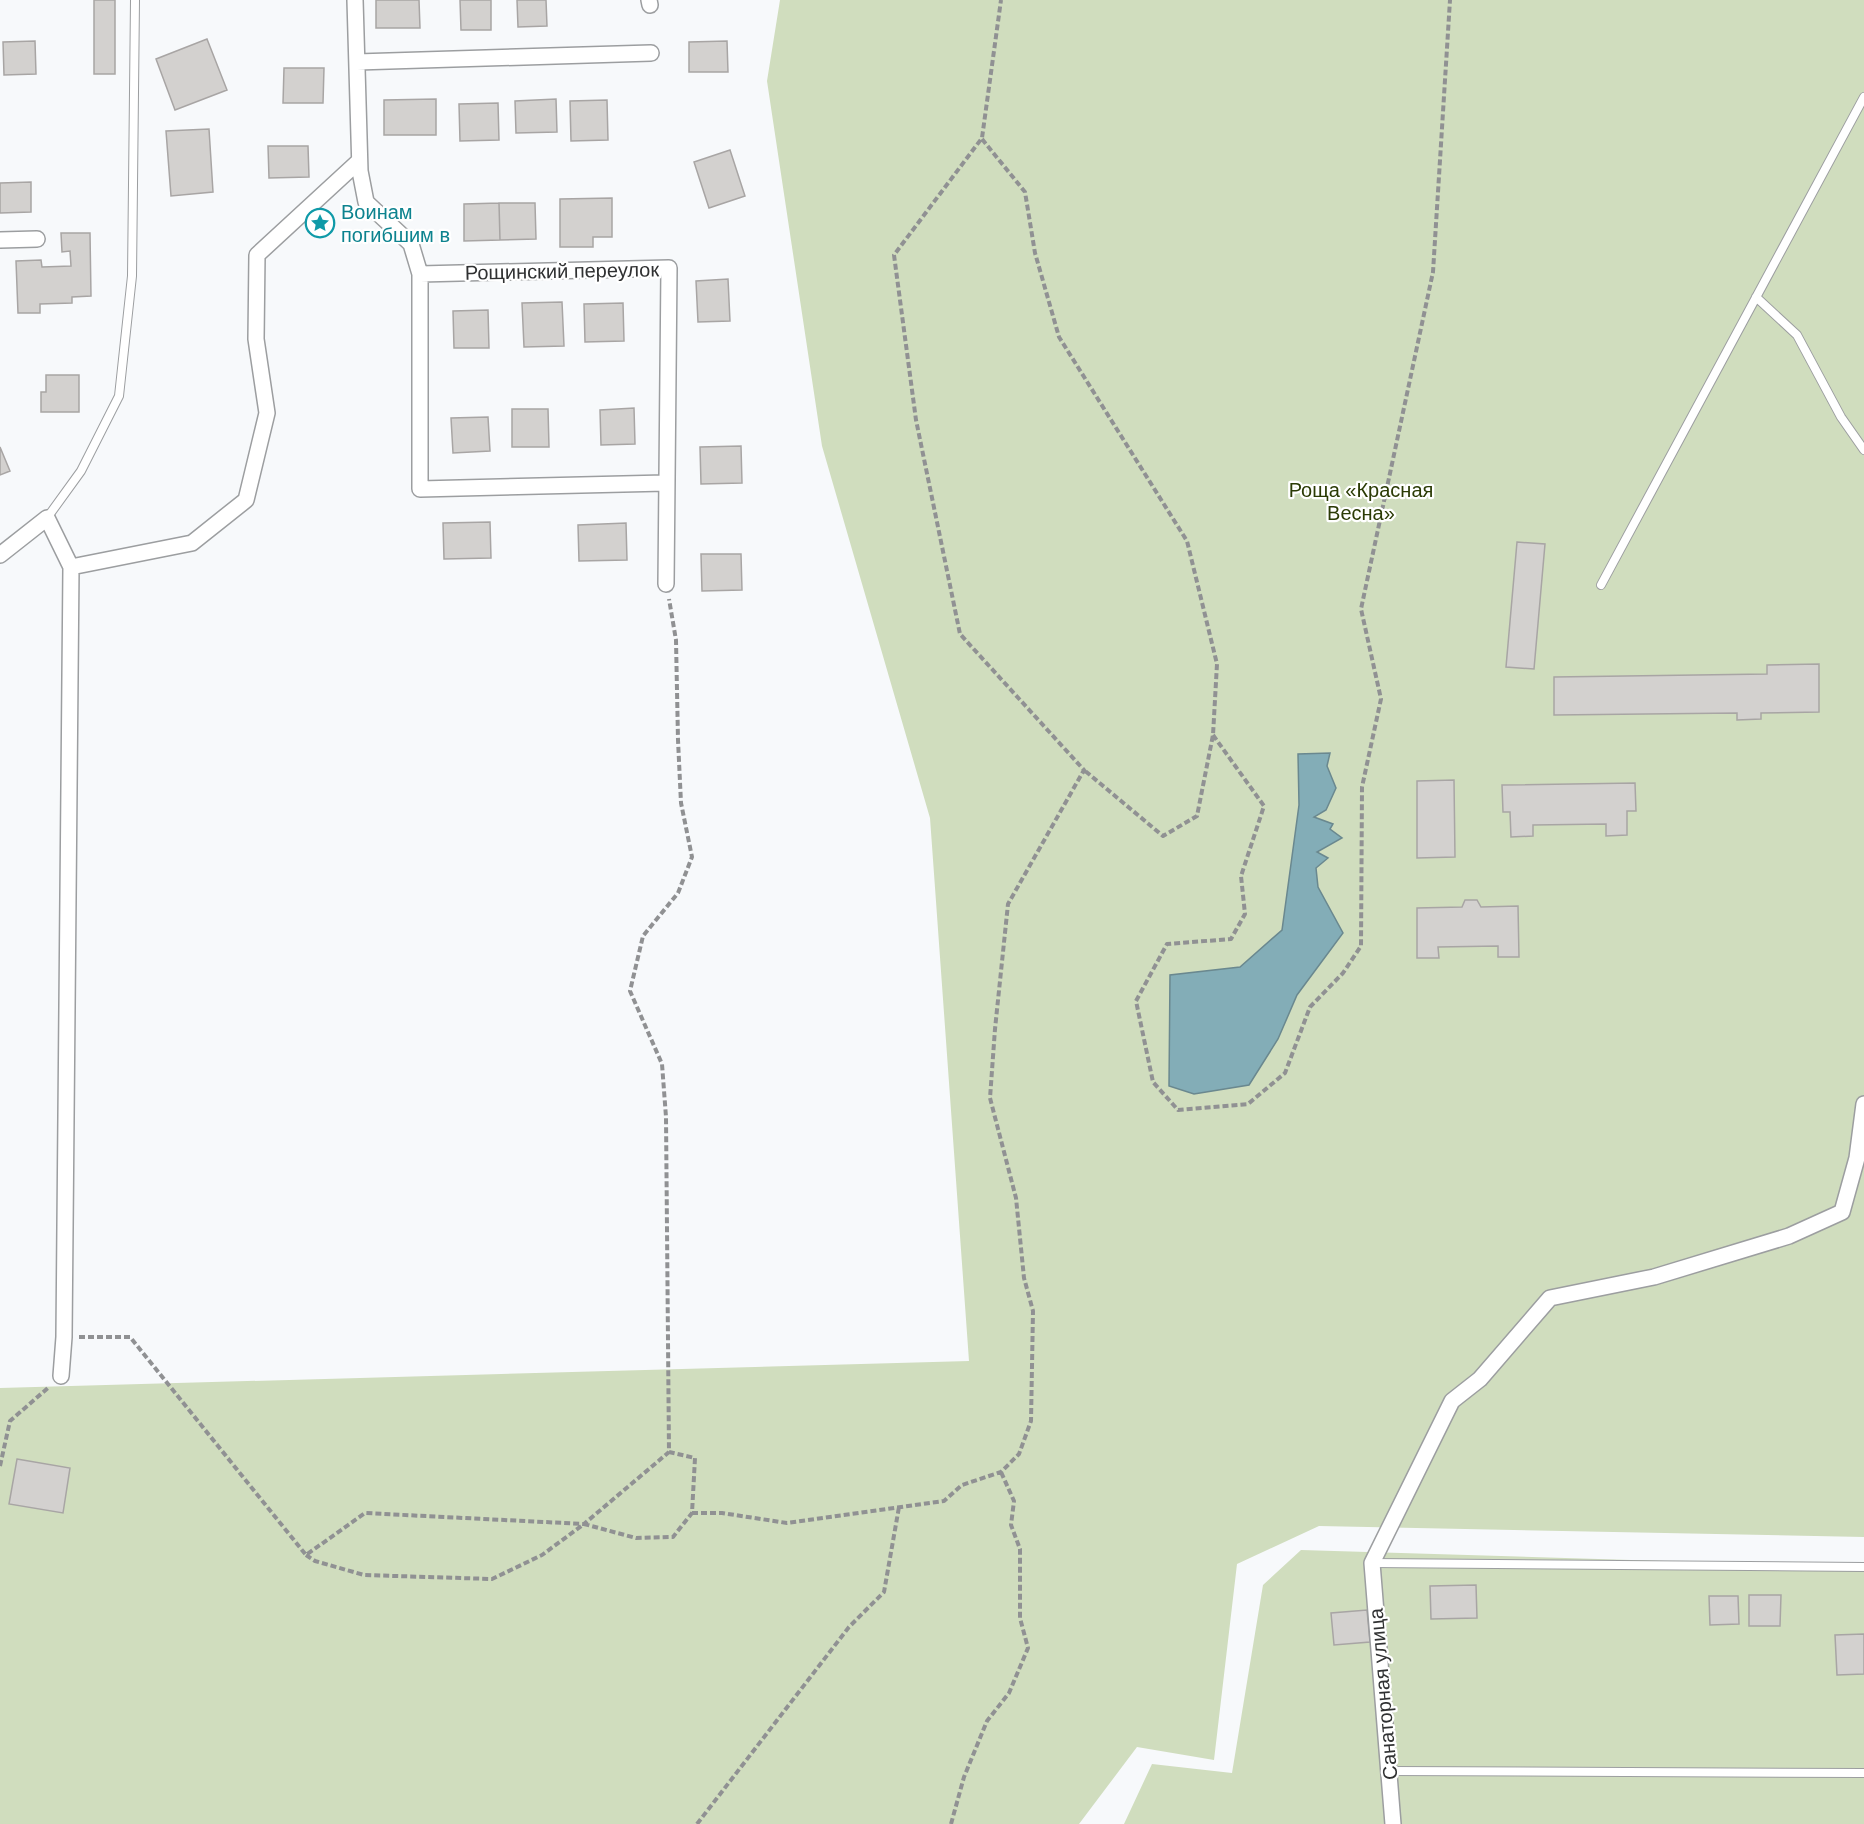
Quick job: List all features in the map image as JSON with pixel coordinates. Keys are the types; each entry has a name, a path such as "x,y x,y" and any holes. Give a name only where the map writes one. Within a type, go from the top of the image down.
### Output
{"street":[{"path":"355,0 359,161 366,202 411,244 420,274 420,489 666,483"},
{"path":"357,62 651,52"},
{"path":"71,567 192,543 246,500 267,413 256,339 257,255 359,161"},
{"path":"0,240 37,239"},
{"name":"Рощинский переулок","path":"420,274 669,268 666,584"},
{"path":"0,555 46,518 71,567 64,1337 61,1376"},
{"path":"1372,1563 1452,1401 1480,1379 1550,1298 1665,1274 1789,1236 1842,1212 1857,1158 1864,1104"},
{"name":"Санаторная улица","path":"1372,1563 1393,1824"}],"lane":[{"path":"46,518 81,471 119,396 132,276 135,0"},
{"path":"1601,585 1864,97"},
{"path":"1756,297 1797,335 1841,417 1864,450"},
{"path":"1372,1563 1864,1567"},
{"path":"1390,1771 1864,1773"}],"path":[{"path":"982,138 1025,192 1035,253 1059,337 1187,541 1217,664 1213,735 1197,816 1163,836 1084,770 960,634 916,420 894,255 982,138 1001,0"},
{"path":"1213,735 1264,806 1241,876 1245,914 1231,939 1167,944 1136,1001 1153,1082 1178,1110 1248,1104 1285,1073 1310,1007 1342,973 1361,946 1362,787 1381,699 1361,609 1432,272 1450,0"},
{"path":"666,584 676,640 681,802 692,857 678,893 643,936 630,991 662,1064 666,1116 669,1452"},
{"path":"692,1514 722,1512 788,1523 944,1501 962,1485 1000,1472 1019,1454 1031,1421 1033,1311 1024,1278 1016,1198 990,1098 1008,904 1084,770"},
{"path":"64,1337 130,1337 306,1555 315,1561 364,1575 492,1579 542,1555 584,1524 669,1452"},
{"path":"0,1466 10,1421 61,1376"},
{"path":"306,1555 365,1514 584,1524 636,1538 673,1537 692,1514 695,1493 695,1458 669,1452"},
{"path":"951,1824 964,1778 987,1721 1009,1693 1028,1648 1020,1618 1020,1549 1011,1525 1014,1501 1000,1472"},
{"path":"697,1824 849,1627 884,1592 899,1507"}],"green space":[{"name":"Роща «Красная Весна»","path":"780,0 1864,0 1864,1537 1319,1526 1237,1564 1214,1760 1137,1747 1079,1824 0,1824 0,1388 969,1361 930,818 822,446 767,81"},
{"path":"1301,1550 1864,1567 1864,1824 1124,1824 1152,1764 1232,1773 1263,1585"}],"water":[{"path":"1330,753 1327,766 1336,788 1326,810 1314,817 1333,824 1330,829 1342,838 1317,852 1328,858 1316,868 1318,887 1343,933 1297,995 1278,1039 1249,1085 1194,1094 1169,1086 1170,975 1240,967 1282,930 1299,805 1298,754"}],"building":[{"path":"94,0 115,0 115,74 94,74"},
{"path":"376,0 419,0 420,28 376,28"},
{"path":"460,0 491,0 491,30 461,30"},
{"path":"517,0 546,0 547,26 518,27"},
{"path":"207,39 227,90 175,110 156,59"},
{"path":"35,41 36,74 4,75 3,42"},
{"path":"727,41 728,72 689,72 689,42"},
{"path":"284,68 324,68 323,103 283,103"},
{"path":"436,99 436,135 384,135 384,100"},
{"path":"556,99 557,132 516,133 515,101"},
{"path":"607,100 608,140 571,141 570,101"},
{"path":"498,103 499,140 460,141 459,104"},
{"path":"209,129 213,192 171,196 166,131"},
{"path":"268,146 308,146 309,177 269,178"},
{"path":"730,150 745,196 709,208 694,162"},
{"path":"31,182 31,212 0,213 0,183"},
{"path":"612,198 612,237 593,237 593,247 560,247 560,199"},
{"path":"499,203 535,203 536,239 500,240"},
{"path":"499,203 500,240 464,241 464,204"},
{"path":"61,233 90,233 91,296 72,297 72,303 40,304 40,313 18,313 16,261 41,260 42,267 71,266 70,251 62,252"},
{"path":"728,279 730,321 698,322 696,281"},
{"path":"562,302 564,346 524,347 522,303"},
{"path":"623,303 624,341 585,342 584,304"},
{"path":"488,310 489,348 454,348 453,311"},
{"path":"46,375 79,375 79,412 41,412 41,392 46,392"},
{"path":"634,408 635,444 601,445 600,410"},
{"path":"512,409 548,409 549,447 512,447"},
{"path":"488,417 490,451 453,453 451,418"},
{"path":"741,446 742,483 701,484 700,447"},
{"path":"0,447 10,471 0,475"},
{"path":"490,522 491,558 444,559 443,523"},
{"path":"626,523 627,560 579,561 578,525"},
{"path":"1517,542 1545,544 1534,669 1506,667"},
{"path":"701,554 741,554 742,590 702,591"},
{"path":"1819,664 1819,712 1761,713 1761,719 1737,720 1737,713 1554,715 1554,677 1767,674 1767,665"},
{"path":"1454,780 1455,857 1417,858 1417,781"},
{"path":"1635,783 1636,811 1627,811 1627,835 1606,836 1606,824 1533,825 1533,836 1511,837 1510,812 1503,812 1502,785"},
{"path":"1465,900 1477,900 1481,907 1518,906 1519,957 1498,957 1498,946 1438,947 1439,958 1417,958 1417,908 1462,907"},
{"path":"17,1459 70,1468 63,1513 9,1504"},
{"path":"1476,1585 1477,1618 1431,1619 1430,1586"},
{"path":"1749,1595 1781,1595 1780,1626 1749,1626"},
{"path":"1709,1596 1738,1596 1739,1624 1710,1625"},
{"path":"1367,1610 1370,1642 1334,1645 1331,1613"},
{"path":"1864,1634 1864,1674 1837,1675 1835,1635"}],"place":[{"name":"Воинам погибшим в","path":"320,223"}]}
